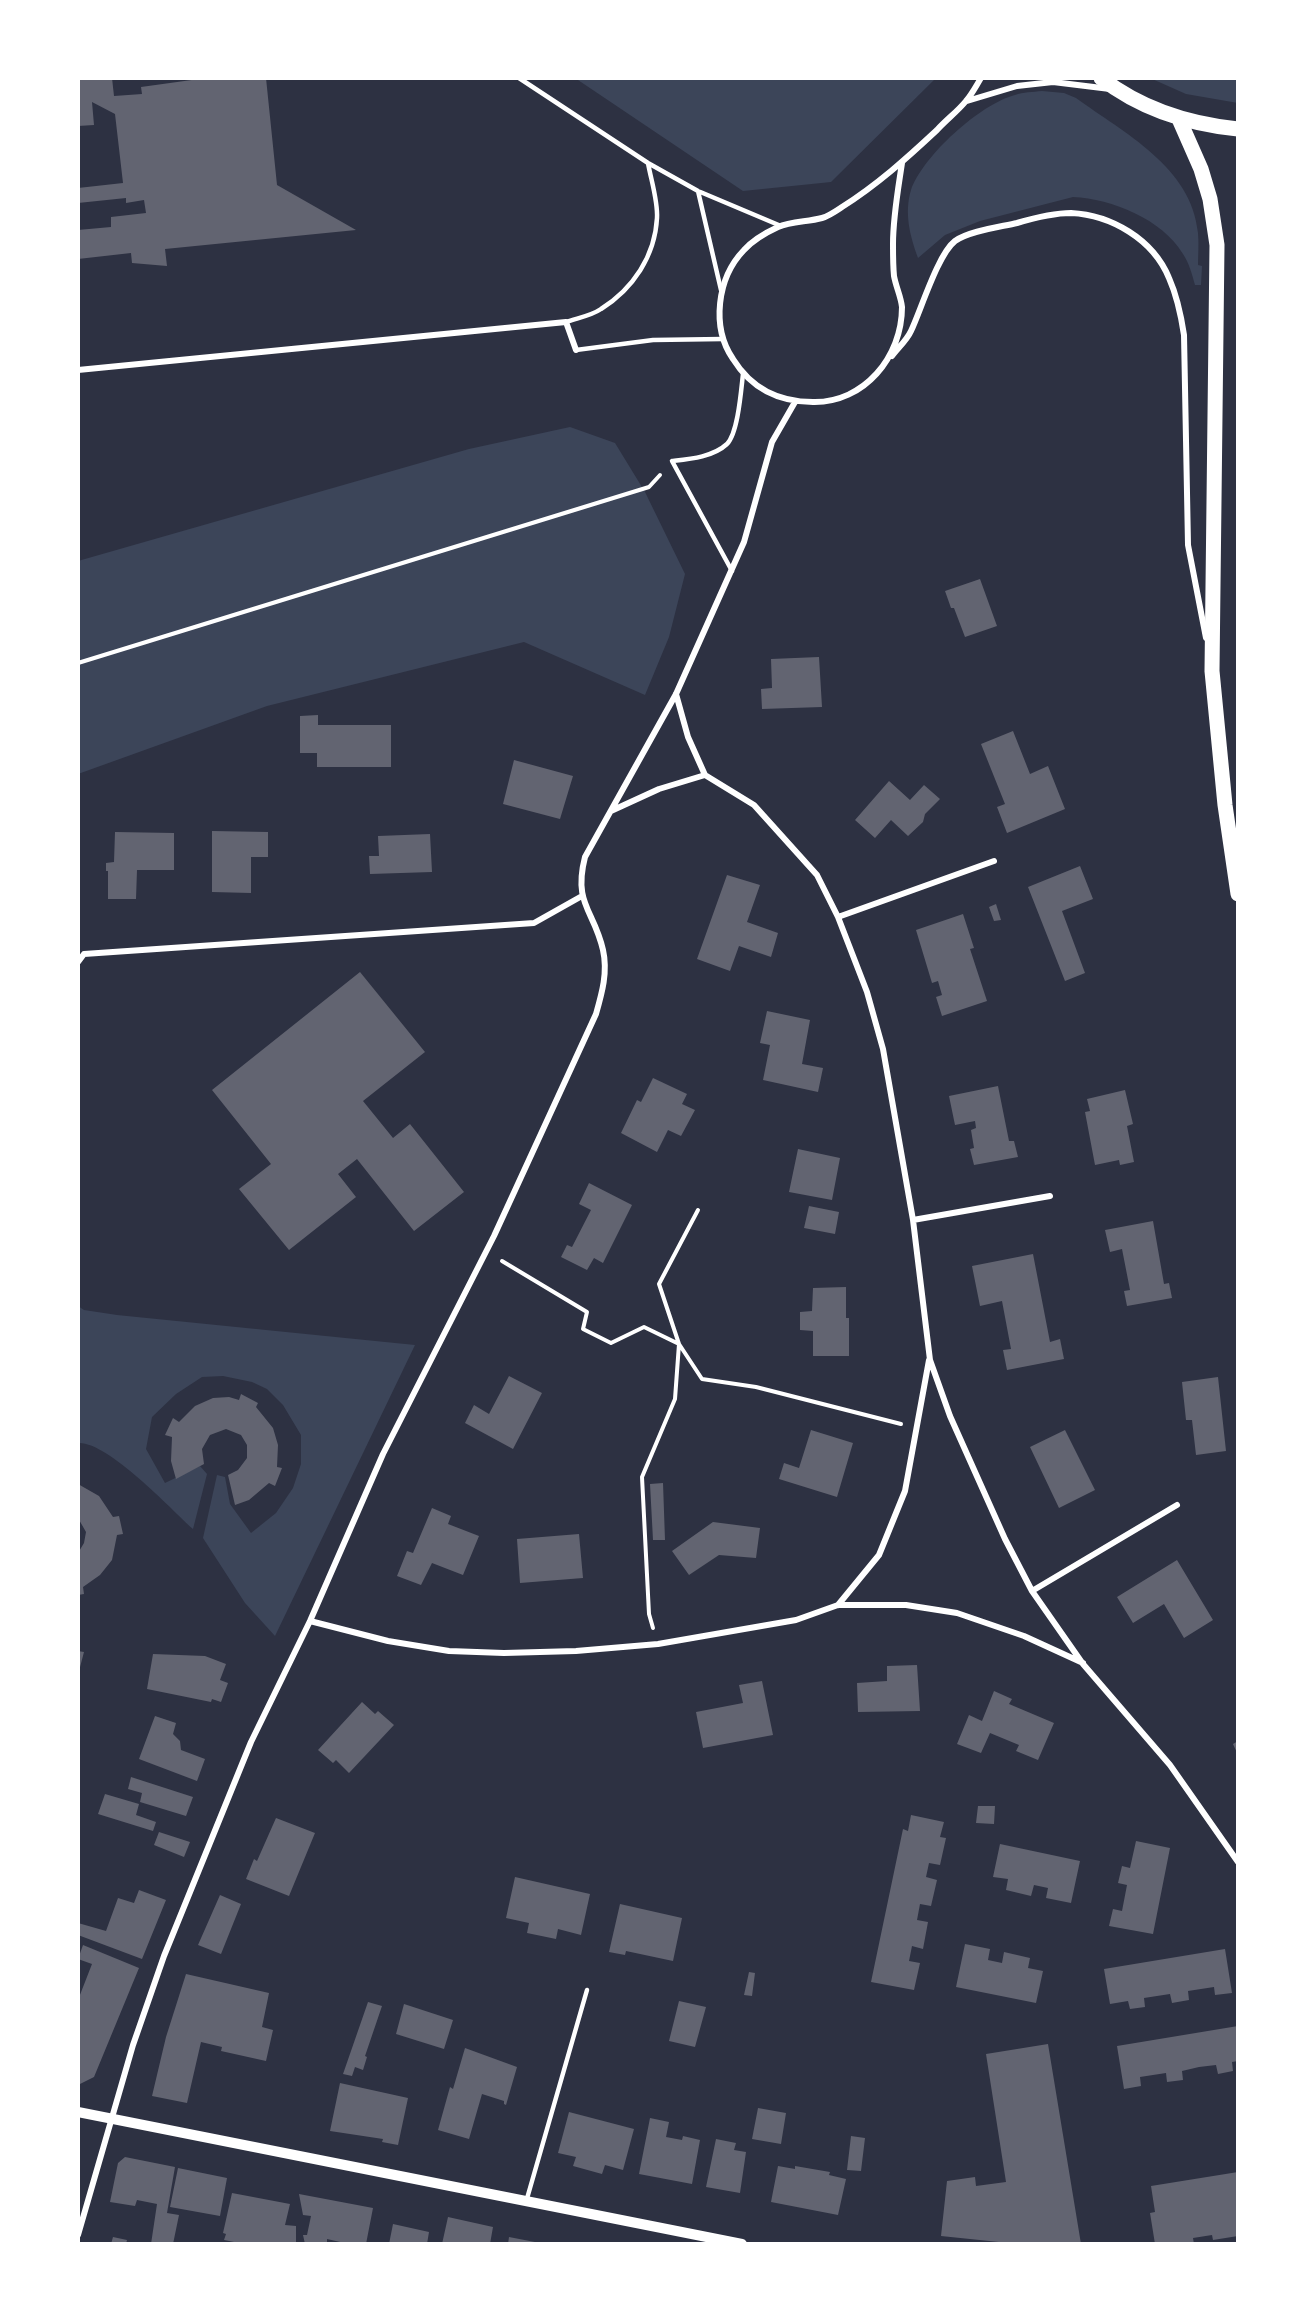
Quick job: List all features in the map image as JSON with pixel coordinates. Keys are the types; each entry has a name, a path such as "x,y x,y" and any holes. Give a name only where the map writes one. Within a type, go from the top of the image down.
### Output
{"main road":[{"path":"1101,78 1116,90 1146,106 1179,119 1212,127 1238,129"},
{"path":"1179,119 1201,169 1210,199 1217,245 1212,670 1225,805 1238,894"}],"street":[{"path":"981,78 966,101 902,163 842,208 823,218 781,226 760,236 743,250 730,269 722,290 719,315 723,339 731,357 743,374 767,392 795,402 821,403 846,396 868,383 886,364 910,334 944,255 955,241 972,234 1049,215 1071,213 1093,217 1131,232 1152,251 1168,275 1179,304 1184,335 1188,544 1212,670"},
{"path":"966,101 1017,86 1053,82 1116,90"},
{"path":"886,364 899,336 902,306 894,276 894,219 902,163"},
{"path":"78,370 566,322 576,351"},
{"path":"78,2235 133,2045 171,1936 251,1742 310,1621 383,1454 486,1251 596,1014 604,983 603,951 582,896 580,878 585,857 676,694 744,542 772,442 795,402"},
{"path":"676,694 688,737 705,775 754,805 817,876 838,917 867,992 883,1049 913,1220 930,1360 973,1469 1032,1591 1083,1664 1170,1765 1238,1862"},
{"path":"610,811 659,789 705,775"},
{"path":"838,917 994,861"},
{"path":"78,962 84,954 534,923 582,896"},
{"path":"913,1220 1050,1196"},
{"path":"838,1605 879,1555 905,1491 930,1360"},
{"path":"1032,1591 1177,1505"},
{"path":"310,1621 388,1641 449,1651 576,1652 658,1644 796,1620 838,1605 906,1605 957,1613 1024,1636 1083,1664"},
{"path":"78,2112 742,2244"}],"lane":[{"path":"519,78 648,163 698,191 781,226"},
{"path":"566,322 600,310 624,291 640,272 653,245 658,216 648,163"},
{"path":"698,191 722,290"},
{"path":"576,351 653,339 723,339"},
{"path":"732,572 672,461 701,457 728,443 737,420 743,374"},
{"path":"526,2202 587,1990"}],"path":[{"path":"78,663 649,487 672,461"},
{"path":"698,1210 659,1284 679,1344 702,1379 756,1387 917,1428"},
{"path":"486,1251 587,1312 583,1329 611,1343 644,1327 679,1344"},
{"path":"658,1644 650,1614 642,1477 675,1399 679,1344"}],"shaded area":[{"path":"575,78 936,78 831,182 743,191"},
{"path":"1150,78 1238,78 1238,103 1186,94"},
{"path":"1042,91 1064,93 1076,98 1134,139 1169,171 1183,189 1193,210 1198,233 1198,265 1202,266 1201,285 1195,285 1187,261 1174,242 1149,221 1135,213 1104,202 1073,197 980,221 945,235 918,258 910,233 908,207 911,190 927,162 954,133 986,109 1018,94"},
{"path":"570,427 615,443 645,492 685,574 669,637 645,695 524,642 267,706 78,774 78,561 469,449"},
{"path":"78,1306 84,1310 117,1315 415,1345 275,1636 245,1603 203,1538 217,1475 225,1477 230,1504 251,1533 276,1513 293,1488 301,1464 301,1435 283,1405 267,1389 252,1382 223,1376 202,1377 176,1394 152,1417 146,1449 165,1483 200,1466 207,1474 193,1529 121,1464 90,1445 78,1443"}],"building":[{"path":"78,78 112,78 114,96 142,94 141,87 206,78 266,78 277,185 356,230 165,249 167,266 132,263 131,253 78,259 78,230 111,227 111,217 146,213 144,200 126,203 126,198 78,203 78,188 123,183 115,114 92,102 94,125 78,126"},
{"path":"980,579 997,626 965,637 945,591"},
{"path":"819,657 822,707 762,709 761,689 772,688 771,659"},
{"path":"318,715 318,725 391,725 391,767 317,767 317,753 300,753 300,716"},
{"path":"1013,731 1030,774 1048,766 1065,809 1007,833 997,807 1005,804 981,744"},
{"path":"514,760 573,776 560,819 503,804"},
{"path":"889,781 910,800 924,785 940,799 925,814 923,822 908,836 891,820 875,838 855,820"},
{"path":"212,831 268,832 268,857 251,857 251,893 212,892"},
{"path":"115,832 174,833 174,870 137,870 136,899 108,899 106,863 114,862"},
{"path":"430,834 432,872 370,874 369,856 379,856 378,836"},
{"path":"1080,866 1093,899 1062,911 1085,973 1065,981 1028,887"},
{"path":"727,875 760,885 747,922 778,933 771,957 739,946 730,971 697,959"},
{"path":"996,904 1001,920 994,921 989,907"},
{"path":"963,914 974,948 970,949 987,1001 942,1016 936,997 942,995 938,981 932,983 916,930"},
{"path":"360,972 425,1052 363,1101 393,1138 410,1124 464,1192 414,1231 357,1159 338,1174 356,1197 289,1250 239,1189 271,1164 212,1090"},
{"path":"767,1011 810,1020 802,1064 823,1068 818,1092 763,1080 770,1045 760,1043"},
{"path":"653,1078 687,1094 682,1104 695,1110 681,1136 668,1130 657,1152 621,1133 637,1100 641,1102"},
{"path":"998,1086 1009,1141 1014,1141 1018,1157 974,1165 970,1149 974,1148 971,1130 976,1128 975,1121 955,1125 949,1096"},
{"path":"1125,1090 1133,1124 1127,1126 1134,1162 1120,1165 1119,1160 1095,1165 1085,1112 1090,1111 1087,1099"},
{"path":"798,1149 840,1158 832,1200 789,1192"},
{"path":"589,1183 632,1205 603,1263 594,1258 587,1270 561,1257 567,1245 572,1247 591,1210 579,1204"},
{"path":"809,1206 839,1212 835,1234 804,1228"},
{"path":"1153,1221 1164,1284 1169,1283 1172,1298 1127,1306 1124,1291 1130,1290 1122,1249 1110,1252 1105,1230"},
{"path":"1033,1254 1050,1342 1060,1339 1064,1359 1007,1370 1003,1350 1011,1349 1002,1301 980,1306 972,1266"},
{"path":"846,1287 849,1356 813,1356 813,1331 800,1330 800,1312 812,1311 813,1288"},
{"path":"509,1376 542,1393 513,1449 465,1423 474,1405 489,1414"},
{"path":"1218,1377 1226,1451 1196,1455 1192,1420 1186,1420 1182,1382"},
{"path":"241,1394 258,1403 256,1407 273,1428 278,1445 277,1467 282,1468 275,1486 269,1483 249,1500 235,1505 228,1475 238,1470 247,1458 247,1445 241,1435 226,1429 210,1435 202,1449 204,1464 176,1479 171,1461 172,1437 165,1435 173,1418 179,1422 195,1406 213,1398 229,1397 239,1400"},
{"path":"811,1430 853,1443 837,1497 779,1479 784,1463 799,1468"},
{"path":"1065,1430 1095,1490 1059,1508 1030,1447"},
{"path":"663,1483 665,1540 653,1540 650,1484"},
{"path":"78,1484 99,1496 113,1517 119,1516 123,1534 117,1535 112,1560 100,1575 83,1587 84,1594 78,1595 78,1553 84,1543 86,1532 78,1518"},
{"path":"432,1508 451,1516 448,1524 479,1536 463,1575 432,1563 421,1585 397,1576 407,1551 413,1553"},
{"path":"713,1522 760,1528 756,1558 719,1555 689,1575 672,1551"},
{"path":"579,1534 583,1578 520,1583 517,1539"},
{"path":"1177,1560 1213,1620 1184,1638 1164,1604 1133,1623 1117,1597"},
{"path":"78,1651 84,1652 79,1671 78,1671"},
{"path":"153,1654 205,1656 226,1664 220,1680 228,1683 221,1702 147,1689"},
{"path":"917,1665 920,1711 858,1712 857,1683 887,1681 887,1666"},
{"path":"762,1681 773,1735 703,1748 696,1712 743,1703 739,1685"},
{"path":"994,1691 1012,1699 1009,1704 1054,1723 1038,1760 1016,1751 1019,1745 990,1733 981,1753 957,1744 969,1715 982,1721"},
{"path":"362,1702 375,1714 378,1711 394,1725 349,1773 336,1760 333,1763 318,1750"},
{"path":"155,1716 176,1723 173,1734 180,1741 181,1750 205,1759 197,1781 139,1759"},
{"path":"1238,1741 1238,1755 1233,1744"},
{"path":"131,1777 193,1797 186,1816 140,1802 142,1793 128,1789"},
{"path":"105,1794 139,1804 136,1815 156,1822 153,1831 98,1814"},
{"path":"978,1806 995,1806 994,1824 976,1823"},
{"path":"911,1815 944,1822 940,1837 946,1838 940,1865 929,1863 926,1877 937,1880 931,1906 920,1904 917,1920 928,1922 923,1949 912,1946 909,1961 920,1963 914,1990 871,1982 903,1829 908,1831"},
{"path":"276,1818 315,1833 289,1896 246,1879 254,1859 257,1861"},
{"path":"159,1832 190,1842 184,1857 154,1845"},
{"path":"1136,1841 1170,1848 1153,1934 1109,1926 1113,1909 1122,1911 1127,1885 1118,1883 1122,1866 1130,1868"},
{"path":"1000,1844 1080,1861 1071,1903 1046,1898 1048,1888 1034,1885 1031,1896 1006,1890 1008,1879 993,1877"},
{"path":"515,1877 590,1894 581,1935 558,1929 556,1939 527,1933 529,1923 506,1918"},
{"path":"139,1890 166,1900 142,1959 78,1935 78,1923 106,1931 118,1898 134,1903"},
{"path":"220,1895 241,1904 221,1954 198,1945"},
{"path":"620,1904 682,1918 673,1961 626,1951 625,1955 609,1952"},
{"path":"965,1944 990,1949 988,1960 1002,1963 1004,1952 1030,1958 1028,1968 1043,1971 1036,2003 956,1987"},
{"path":"83,1945 139,1968 94,2077 78,2084 78,2000 92,1964 78,1959"},
{"path":"1225,1949 1232,1993 1215,1995 1214,1987 1188,1991 1189,2000 1172,2003 1170,1994 1144,1998 1145,2007 1130,2009 1128,2001 1110,2004 1104,1969"},
{"path":"749,1972 755,1973 752,1996 744,1995"},
{"path":"186,1974 269,1993 262,2027 273,2030 266,2061 221,2051 222,2047 201,2042 187,2103 152,2096 166,2037"},
{"path":"679,2001 706,2007 695,2047 669,2041"},
{"path":"368,2002 382,2006 365,2056 367,2057 363,2070 355,2067 352,2076 343,2074"},
{"path":"404,2004 453,2020 444,2049 396,2034"},
{"path":"1238,2026 1238,2061 1232,2062 1233,2071 1218,2074 1216,2065 1199,2067 1182,2071 1183,2080 1167,2082 1166,2073 1140,2077 1141,2086 1124,2089 1117,2046"},
{"path":"1048,2044 1081,2244 1018,2244 941,2236 947,2181 975,2177 976,2186 1006,2182 986,2054"},
{"path":"465,2048 517,2067 506,2105 504,2101 482,2094 469,2139 438,2130 450,2087 453,2089"},
{"path":"340,2083 408,2098 398,2145 382,2142 383,2139 330,2131"},
{"path":"758,2108 786,2113 781,2144 752,2139"},
{"path":"569,2112 634,2129 623,2170 605,2165 602,2174 573,2166 576,2157 558,2153"},
{"path":"650,2118 669,2122 666,2137 682,2140 683,2136 700,2140 692,2184 639,2174"},
{"path":"851,2136 865,2138 861,2171 847,2170"},
{"path":"716,2139 736,2143 734,2150 746,2152 740,2193 706,2187"},
{"path":"125,2157 175,2167 167,2213 179,2215 173,2244 151,2244 157,2204 137,2200 135,2206 110,2202 118,2163"},
{"path":"778,2166 795,2169 795,2166 830,2172 829,2175 846,2179 838,2215 771,2202"},
{"path":"178,2168 227,2178 220,2216 170,2207"},
{"path":"1238,2172 1238,2236 1213,2240 1212,2235 1193,2238 1194,2244 1155,2244 1150,2213 1155,2212 1151,2186"},
{"path":"232,2193 290,2204 285,2225 296,2226 296,2244 244,2244 224,2240 226,2234 223,2233"},
{"path":"299,2194 373,2208 366,2244 349,2244 327,2239 327,2244 305,2244 303,2235 307,2235 311,2216 303,2215"},
{"path":"448,2217 493,2227 490,2244 442,2244"},
{"path":"393,2224 429,2232 427,2244 389,2244"},
{"path":"113,2237 127,2240 126,2244 111,2244"},
{"path":"509,2237 540,2243 540,2244 508,2244"}]}
